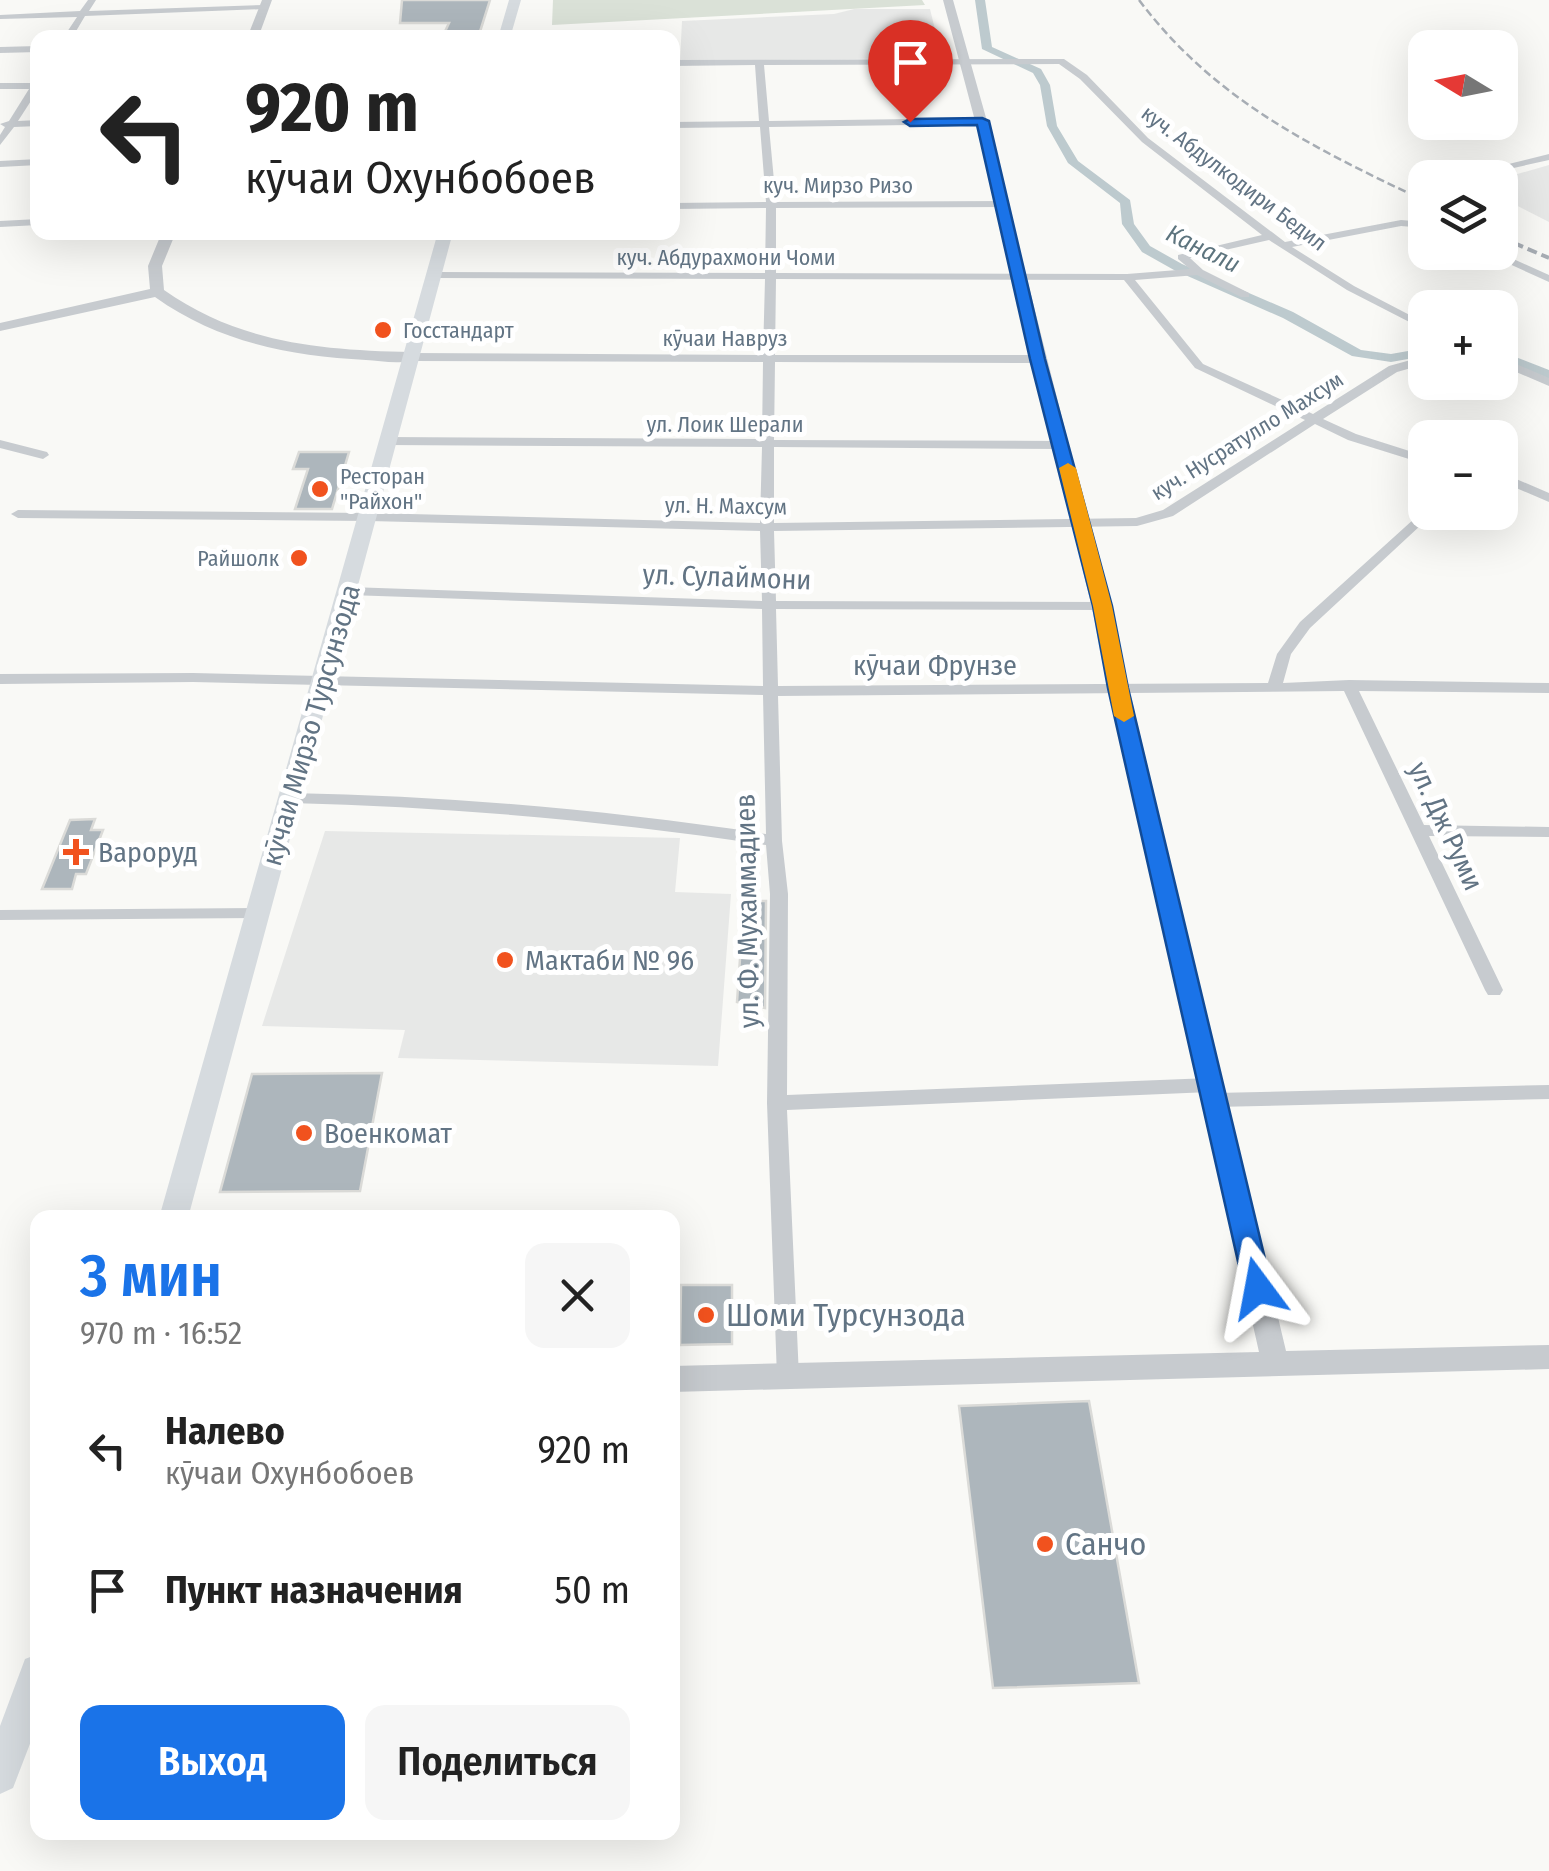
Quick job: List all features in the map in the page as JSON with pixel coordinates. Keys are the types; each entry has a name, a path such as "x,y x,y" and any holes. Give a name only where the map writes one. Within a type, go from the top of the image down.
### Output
{"main road":[{"path":"506,30 515,0"},
{"name":"кӯчаи Мирзо Турсунзода","path":"176,1210 444,240"},
{"path":"0,1775 30,1694"}],"street":[{"path":"71,30 92,0"},
{"path":"948,0 1004,204 1038,359 1083,525 1275,1362"},
{"path":"0,16 266,4 255,30"},
{"path":"0,50 30,50"},
{"name":"куч. Абдулкодири Бедил","path":"680,63 1067,64 1140,136 1284,245 1368,300 1408,320"},
{"name":"ул. Ф. Мухаммадиев","path":"759,63 773,278 766,444 768,606 779,894 777,1103 788,1377"},
{"path":"0,86 30,85"},
{"path":"0,142 30,97"},
{"path":"680,125 982,121"},
{"path":"0,125 30,123"},
{"path":"1518,164 1549,157"},
{"path":"0,164 30,162"},
{"name":"куч. Мирзо Ризо","path":"680,206 1004,204"},
{"path":"0,224 30,222"},
{"path":"1284,245 1408,223"},
{"path":"1245,295 1182,258 1273,236"},
{"path":"165,240 154,266 158,292 203,325 239,338 332,356 411,356"},
{"path":"1518,265 1549,279"},
{"name":"куч. Абдурахмони Чоми","path":"434,275 1128,277 1200,272"},
{"path":"1128,277 1199,366 1352,437 1408,455"},
{"path":"0,327 158,292"},
{"name":"кӯчаи Навруз","path":"411,356 1038,359"},
{"name":"куч. Нусратулло Махсум","path":"1083,525 1137,522 1168,512 1313,418 1393,369 1408,365"},
{"path":"1518,368 1549,382"},
{"name":"ул. Лоик Шерали","path":"388,441 1061,444"},
{"path":"0,444 43,455"},
{"path":"1518,484 1549,498"},
{"name":"ул. Н. Махсум","path":"18,514 369,516 767,527 1083,525"},
{"path":"1274,685 1284,654 1305,625 1409,530"},
{"name":"ул. Сулаймони","path":"349,591 768,606 1102,606"},
{"name":"кӯчаи Фрунзе","path":"0,679 321,681 770,691 1274,685 1549,688"},
{"name":"ул. Дж Руми","path":"1348,685 1494,990"},
{"path":"291,798 419,799 536,809 774,841"},
{"path":"1418,830 1549,832"},
{"path":"0,915 257,913"},
{"path":"777,1103 1213,1093 1549,1092"},
{"path":"680,1379 1549,1357"}],"shaded area":[{"path":"553,0 922,0 925,5 552,25"},
{"path":"854,9 930,9 942,58 680,61 682,21 834,14"},
{"path":"1549,165 1549,222 1518,206 1518,174"},
{"name":"Мактаби № 96","path":"325,831 680,838 675,892 731,894 718,1066 398,1058 405,1030 262,1026"}],"building":[{"path":"402,0 490,0 481,30 446,30 449,23 400,23"},
{"name":"Ресторан \"Райхон\"","path":"299,452 349,452 332,509 295,509 308,469 293,469"},
{"name":"Вароруд","path":"95,819 91,830 103,830 86,874 76,874 72,889 42,889 70,820"},
{"path":"744,901 766,901 765,1008 737,1002"},
{"name":"Военкомат","path":"382,1073 360,1191 220,1192 252,1074"},
{"name":"Шоми Турсунзода","path":"681,1285 732,1285 732,1344 680,1345"},
{"name":"Санчо","path":"1089,1401 1139,1683 993,1688 959,1406"}],"waterway":[{"name":"Канали","path":"980,0 987,49 1037,71 1045,85 1052,126 1074,163 1126,202 1128,224 1146,249 1288,315 1357,353 1391,358 1408,355"},
{"name":"Канали","path":"1518,362 1549,375"}],"railway":[{"path":"1139,0 1200,67 1234,94 1306,141 1408,193"},
{"path":"1518,245 1549,258"}],"slow traffic":[{"path":"1068,468 1124,716"}],"place":[{"name":"Госстандарт","path":"383,330"},
{"name":"Ресторан \"Райхон\"","path":"320,489"},
{"name":"Райшолк","path":"299,558"},
{"name":"Вароруд","path":"76,852"},
{"name":"Мактаби № 96","path":"505,960"},
{"name":"Военкомат","path":"304,1133"},
{"name":"Шоми Турсунзода","path":"706,1315"},
{"name":"Санчо","path":"1045,1544"}],"route":[{"path":"910,122 982,121 1038,359 1083,525 1258,1288"}]}
